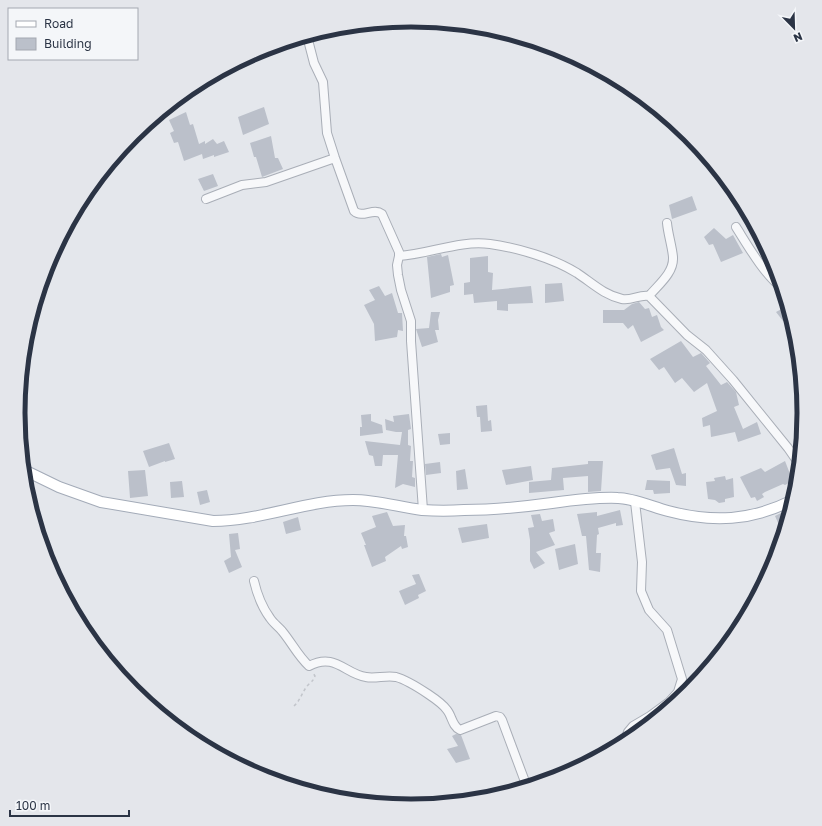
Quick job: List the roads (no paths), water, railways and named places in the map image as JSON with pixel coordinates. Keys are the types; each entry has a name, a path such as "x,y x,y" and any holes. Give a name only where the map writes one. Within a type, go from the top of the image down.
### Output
{"main road":[{"path":"30,473 59,487 101,502 213,521 230,521 319,504 353,500 424,510 466,510 523,506 588,498 619,498 674,513 703,518 728,519 754,515 786,503"}],"street":[{"path":"308,41 314,63 323,82 327,133 334,158 354,211 357,214 362,215 377,211 382,214 399,252 397,266 398,275 412,328 411,341 424,510"},
{"path":"206,199 242,185 266,182 334,158"},
{"path":"399,256 410,256 457,245 490,244 526,253 560,264 578,274 605,293 628,300 648,296 669,272 673,258 667,223"},
{"path":"736,227 747,245 774,281"},
{"path":"648,296 687,335 706,350 738,386 794,457"},
{"path":"635,502 642,562 641,591 649,610 667,630 682,679 678,692"},
{"path":"254,581 256,591 270,618 309,666 314,663 321,662 338,663 364,677 396,677 411,683 428,694 447,710 456,728 460,730 496,716 500,717 525,782"},
{"path":"628,732 633,726 649,717"}]}
